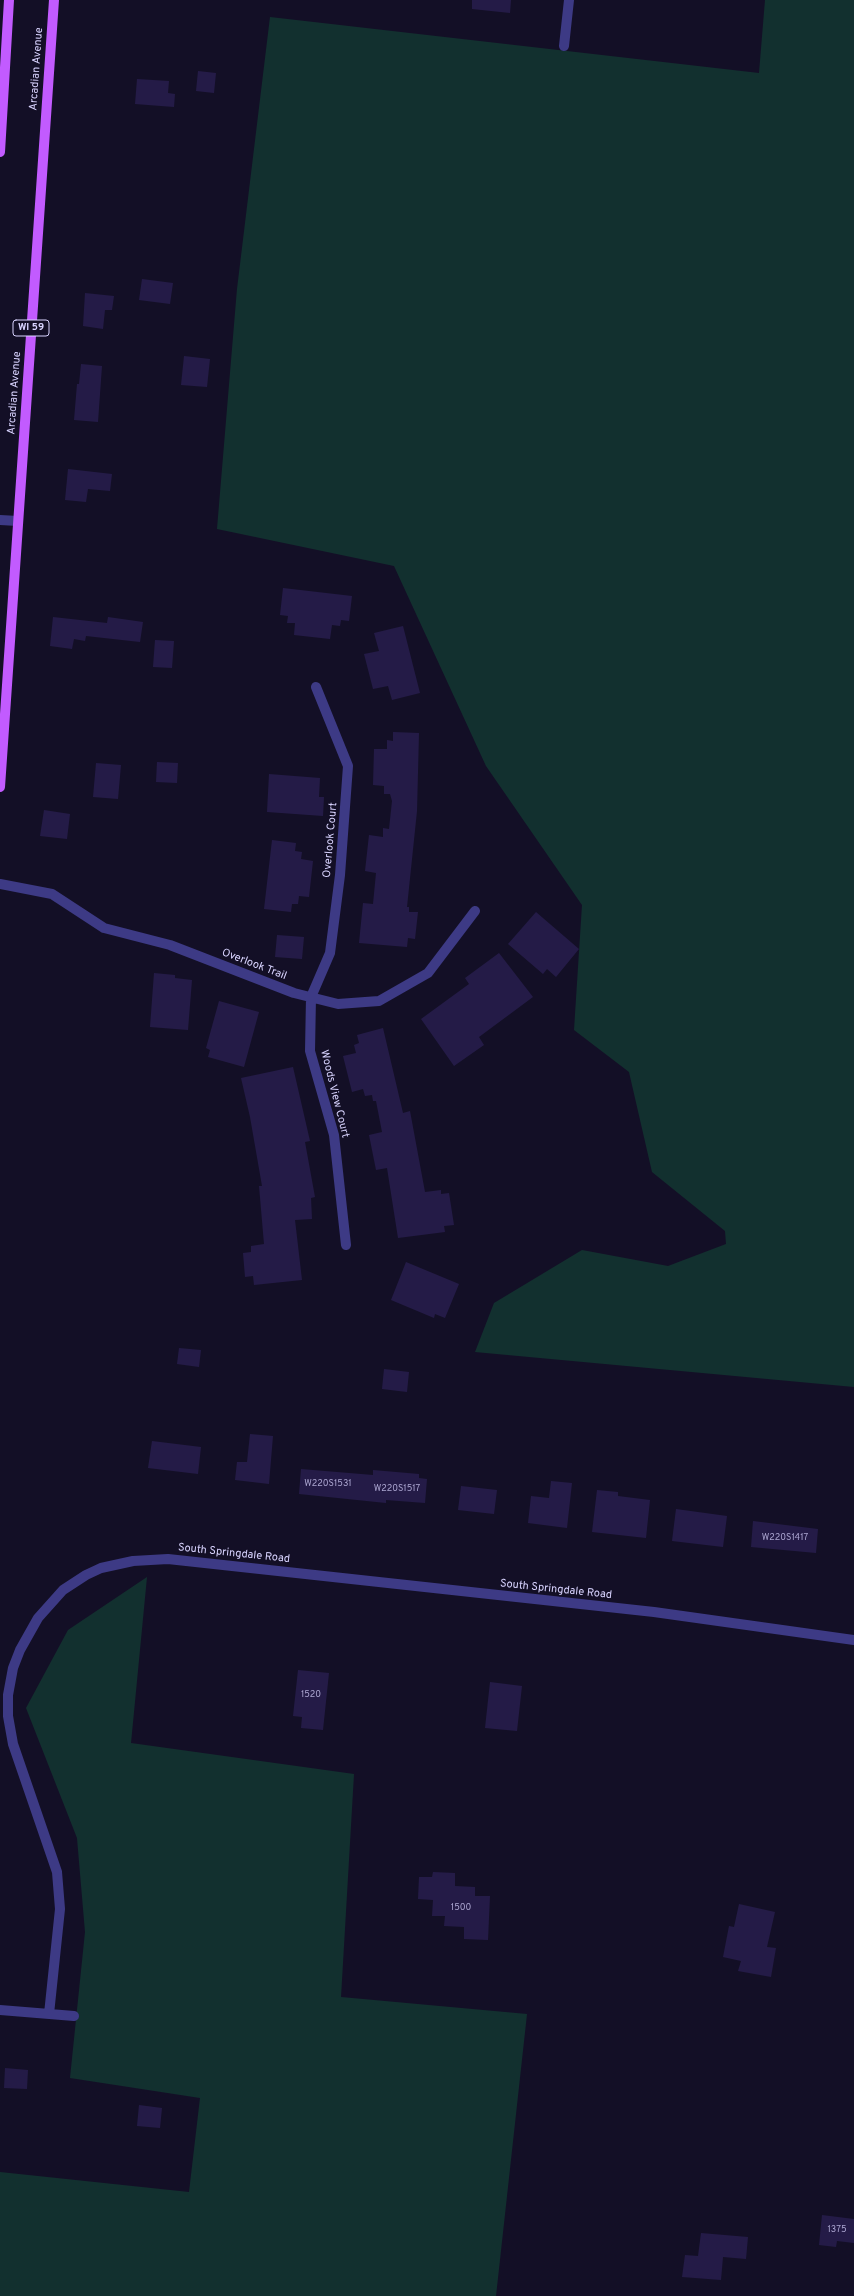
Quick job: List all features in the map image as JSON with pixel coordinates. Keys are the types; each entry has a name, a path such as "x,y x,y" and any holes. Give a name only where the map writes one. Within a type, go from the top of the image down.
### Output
{"main road":[{"path":"0,152 10,0"},
{"name":"Arcadian Avenue","path":"0,787 54,0"}],"street":[{"path":"564,46 569,0"},
{"path":"0,520 18,521"},
{"name":"Overlook Court","path":"311,997 330,953 340,875 348,766 316,687"},
{"name":"Overlook Trail","path":"0,884 52,894 104,928 170,945 294,993 338,1004 379,1001 428,973 475,911"},
{"name":"Woods View Court","path":"311,997 310,1051 334,1135 346,1245"},
{"name":"South Springdale Road","path":"49,2014 60,1908 57,1872 13,1744 8,1716 8,1695 13,1668 20,1650 38,1618 63,1590 86,1574 101,1568 133,1561 168,1559 662,1613 854,1640"},
{"path":"0,2010 74,2016"}],"green space":[{"path":"765,0 854,0 854,1387 475,1352 494,1303 582,1250 668,1266 726,1244 725,1231 652,1172 629,1072 574,1030 582,905 486,766 394,566 217,529 237,289 270,17 759,73"},
{"path":"147,1577 131,1743 354,1774 341,1997 527,2014 496,2296 0,2296 0,2172 189,2192 200,2098 70,2078 85,1932 77,1838 26,1708 68,1630"}],"building":[{"path":"472,0 511,0 510,13 472,9"},
{"path":"198,71 216,73 214,93 196,91"},
{"path":"137,79 169,81 168,93 175,94 174,107 135,104"},
{"path":"142,279 173,283 170,304 139,300"},
{"path":"85,293 114,296 112,310 105,310 103,329 83,326"},
{"path":"184,356 210,359 207,387 181,385"},
{"path":"81,364 102,366 98,422 74,420 77,384 79,384"},
{"path":"68,469 112,474 110,491 88,489 86,502 65,500"},
{"path":"283,588 352,596 349,621 341,620 340,626 332,625 330,639 294,635 295,623 287,623 288,616 280,615"},
{"path":"53,617 107,623 108,617 143,622 140,642 86,636 85,641 74,639 72,649 50,646"},
{"path":"403,626 420,693 392,700 388,686 373,689 364,654 379,651 374,633"},
{"path":"155,640 174,641 172,668 153,667"},
{"path":"393,732 419,733 417,811 407,907 409,907 409,912 418,912 415,939 408,938 407,947 359,943 363,903 373,904 376,873 365,871 369,835 383,837 383,828 389,829 392,801 390,794 384,794 384,786 373,785 374,749 387,749 387,740 393,741"},
{"path":"157,762 178,763 177,783 156,782"},
{"path":"96,763 121,765 118,799 93,797"},
{"path":"269,774 320,778 319,797 324,797 323,816 267,812"},
{"path":"44,810 70,814 67,839 40,836"},
{"path":"272,840 296,843 295,851 302,852 301,859 313,861 309,897 299,896 298,904 292,904 291,912 264,909"},
{"path":"536,912 579,949 556,977 547,969 543,974 508,944"},
{"path":"277,935 304,937 302,959 275,957"},
{"path":"499,953 533,997 479,1037 484,1045 454,1066 421,1019 469,984 465,978"},
{"path":"154,973 175,975 175,978 192,980 188,1030 150,1027"},
{"path":"219,1001 259,1012 244,1067 208,1057 210,1050 206,1048"},
{"path":"383,1028 403,1113 410,1111 425,1192 441,1190 441,1194 449,1193 454,1225 444,1226 445,1232 398,1238 387,1168 376,1170 369,1135 382,1132 376,1101 373,1101 372,1095 365,1096 363,1089 352,1092 343,1056 356,1053 354,1045 359,1043 357,1035"},
{"path":"293,1067 310,1141 305,1142 315,1197 311,1198 312,1219 295,1220 302,1280 254,1285 253,1276 245,1277 243,1253 251,1252 251,1246 264,1244 259,1186 262,1186 250,1117 241,1078"},
{"path":"406,1262 459,1284 445,1318 435,1314 434,1318 391,1300"},
{"path":"179,1348 201,1350 199,1367 177,1364"},
{"path":"384,1369 409,1372 407,1392 382,1389"},
{"path":"250,1434 273,1436 269,1484 235,1480 237,1462 247,1462"},
{"path":"152,1441 201,1447 198,1474 148,1468"},
{"path":"301,1469 373,1475 373,1470 419,1474 419,1478 427,1479 425,1503 386,1500 386,1503 299,1494"},
{"path":"551,1481 572,1483 567,1528 528,1523 531,1496 549,1498"},
{"path":"461,1486 497,1490 494,1514 458,1510"},
{"path":"597,1490 618,1492 618,1496 650,1500 646,1538 592,1532"},
{"path":"676,1509 727,1516 723,1547 672,1541"},
{"path":"753,1521 818,1529 816,1553 751,1547"},
{"path":"298,1670 329,1673 323,1730 301,1728 302,1717 293,1716"},
{"path":"490,1682 522,1686 517,1731 485,1728"},
{"path":"433,1872 455,1873 455,1886 475,1887 475,1896 490,1896 488,1940 464,1939 464,1927 444,1926 445,1916 432,1916 433,1900 418,1899 419,1877 432,1877"},
{"path":"739,1904 775,1912 767,1947 776,1948 771,1977 738,1971 741,1961 723,1957 729,1926 734,1927"},
{"path":"5,2068 28,2070 27,2089 4,2088"},
{"path":"139,2105 162,2108 160,2128 137,2126"},
{"path":"822,2215 854,2219 854,2243 837,2241 836,2247 819,2245"},
{"path":"701,2233 748,2237 746,2259 723,2257 721,2280 682,2277 685,2255 698,2256"}]}
